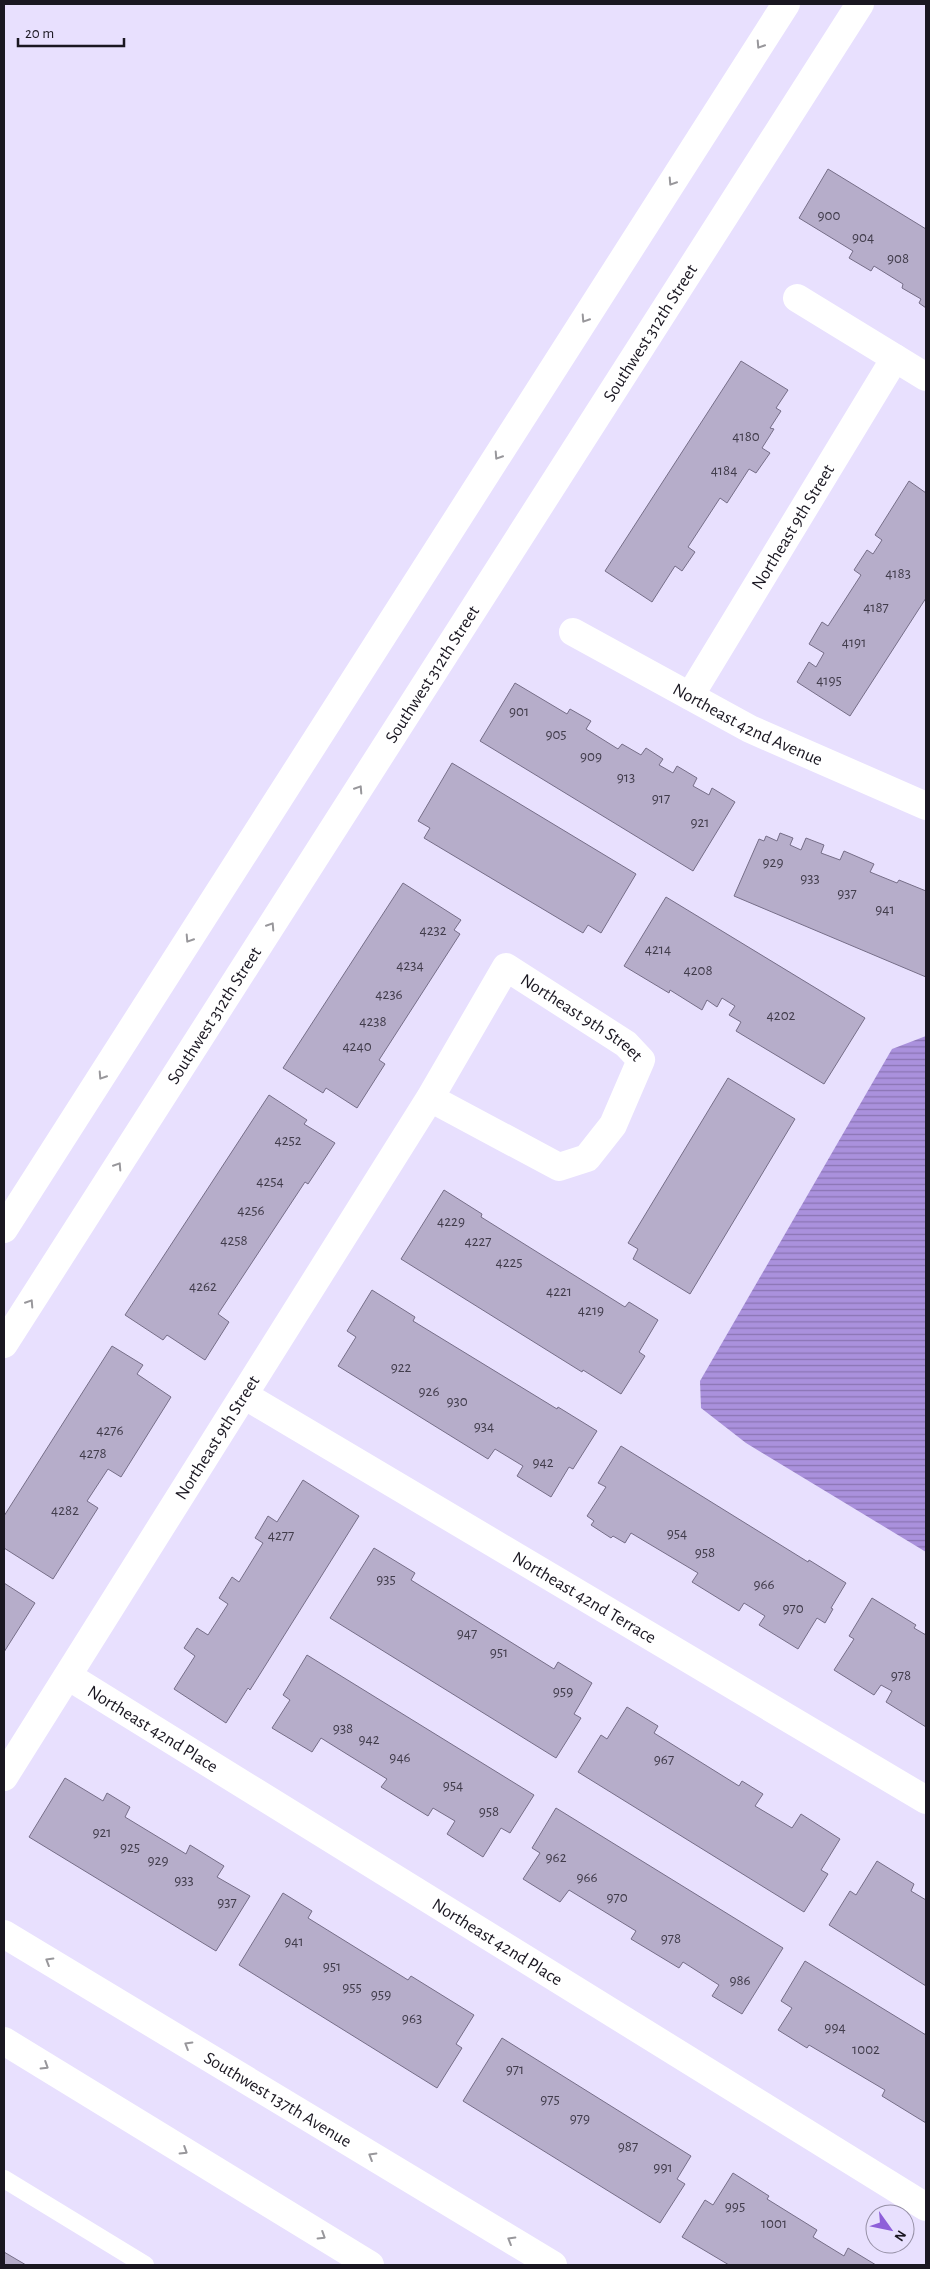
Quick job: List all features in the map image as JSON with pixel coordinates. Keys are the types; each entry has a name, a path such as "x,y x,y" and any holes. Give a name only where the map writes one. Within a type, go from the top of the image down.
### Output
{"street":[{"path":"4,1229 786,4"},
{"name":"Southwest 312th Street","path":"4,1344 860,4"},
{"path":"797,298 926,378"},
{"name":"Northeast 9th Street","path":"690,696 895,358"},
{"name":"Northeast 42nd Avenue","path":"573,632 750,729 926,806"},
{"name":"Northeast 9th Street","path":"4,1777 430,1098 506,967 626,1044 641,1060 613,1125 587,1158 559,1166 430,1098"},
{"name":"Northeast 42nd Terrace","path":"244,1394 926,1800"},
{"name":"Northeast 42nd Place","path":"68,1676 926,2207"},
{"name":"Southwest 137th Avenue","path":"4,1934 553,2265"},
{"path":"4,2041 370,2265"}],"lane":[{"path":"4,2178 145,2265"}],"shaded area":[{"path":"926,1036 926,1552 746,1443 701,1408 700,1381 892,1049"}],"building":[{"path":"828,169 926,229 926,308 919,303 921,299 902,288 903,284 874,266 871,271 849,258 853,251 799,218"},
{"path":"741,361 788,390 776,408 781,411 770,428 774,429 762,448 770,453 756,473 749,469 727,503 720,498 688,547 695,552 682,571 675,566 652,602 605,571"},
{"path":"909,481 926,493 926,598 850,716 797,682 809,662 816,667 824,653 809,644 822,622 828,626 861,575 854,570 867,550 873,554 882,540 875,535"},
{"path":"515,683 567,714 570,709 591,721 586,729 618,749 622,744 641,755 646,748 663,759 659,765 673,773 677,766 697,778 693,786 709,795 712,788 735,802 693,871 480,741"},
{"path":"452,763 636,874 601,933 588,925 583,933 424,838 430,828 418,821"},
{"path":"780,833 793,838 790,845 801,850 806,838 824,845 821,853 840,860 844,851 874,864 870,872 897,883 899,880 926,891 926,977 734,896 759,839 764,841 766,836 777,841"},
{"path":"403,883 461,920 454,930 460,934 379,1060 385,1064 357,1108 326,1088 323,1093 283,1068"},
{"path":"666,897 865,1018 824,1084 736,1031 741,1022 729,1015 735,1006 722,998 717,1007 707,1000 702,1010 670,990 669,993 624,966"},
{"path":"728,1078 795,1119 690,1294 633,1259 638,1249 628,1243"},
{"path":"269,1095 307,1120 304,1124 335,1143 308,1184 305,1182 218,1314 229,1322 205,1360 167,1335 163,1340 125,1315"},
{"path":"444,1190 482,1214 481,1217 625,1307 629,1302 658,1320 639,1352 645,1356 621,1394 583,1370 582,1372 401,1259"},
{"path":"372,1290 415,1317 413,1321 557,1409 558,1407 597,1431 573,1469 569,1467 551,1497 517,1476 523,1466 495,1449 488,1459 338,1366 356,1337 347,1331"},
{"path":"112,1346 143,1365 137,1374 171,1397 121,1477 108,1469 87,1501 98,1508 53,1579 4,1548 4,1516"},
{"path":"621,1446 808,1562 809,1560 846,1583 831,1608 833,1609 825,1623 817,1618 798,1649 759,1625 765,1616 744,1603 739,1611 692,1582 698,1573 631,1533 625,1543 613,1536 611,1538 591,1525 594,1521 587,1516 606,1487 598,1483"},
{"path":"303,1480 359,1516 250,1690 248,1688 226,1723 174,1689 195,1656 184,1648 197,1628 208,1635 228,1604 219,1598 232,1577 239,1582 263,1543 255,1538 268,1516 277,1522"},
{"path":"374,1548 415,1573 411,1580 554,1669 558,1662 592,1683 574,1714 581,1718 556,1758 330,1618"},
{"path":"4,1583 35,1603 4,1652"},
{"path":"872,1598 916,1625 914,1628 926,1635 926,1727 886,1702 892,1691 881,1685 874,1695 834,1670 854,1639 849,1636"},
{"path":"307,1655 534,1795 510,1833 501,1828 483,1857 447,1834 455,1821 433,1808 428,1816 381,1787 387,1779 321,1738 312,1752 272,1728 290,1700 283,1695"},
{"path":"627,1707 658,1726 654,1733 739,1786 742,1781 763,1794 755,1806 792,1828 801,1814 840,1839 821,1870 828,1874 804,1912 578,1772 601,1735 607,1739"},
{"path":"65,1778 103,1801 107,1793 130,1807 125,1817 186,1854 190,1845 224,1866 217,1877 250,1896 216,1951 29,1837"},
{"path":"556,1808 783,1948 742,2014 712,1996 719,1985 683,1962 679,1968 631,1939 636,1931 569,1890 560,1902 523,1879 540,1853 532,1848"},
{"path":"877,1861 914,1884 911,1891 926,1900 926,1986 829,1925 850,1891 856,1895"},
{"path":"283,1893 312,1911 308,1918 408,1980 411,1976 474,2015 456,2044 462,2048 437,2088 239,1965"},
{"path":"805,1961 926,2035 926,2123 882,2096 885,2090 809,2045 807,2048 778,2030 792,2008 781,2001"},
{"path":"502,2038 691,2156 677,2179 685,2184 660,2223 463,2101"},
{"path":"733,2173 769,2196 767,2199 817,2230 813,2237 844,2256 848,2248 876,2265 729,2265 682,2237 705,2200 713,2205"},
{"path":"4,2252 26,2265 4,2265"}]}
